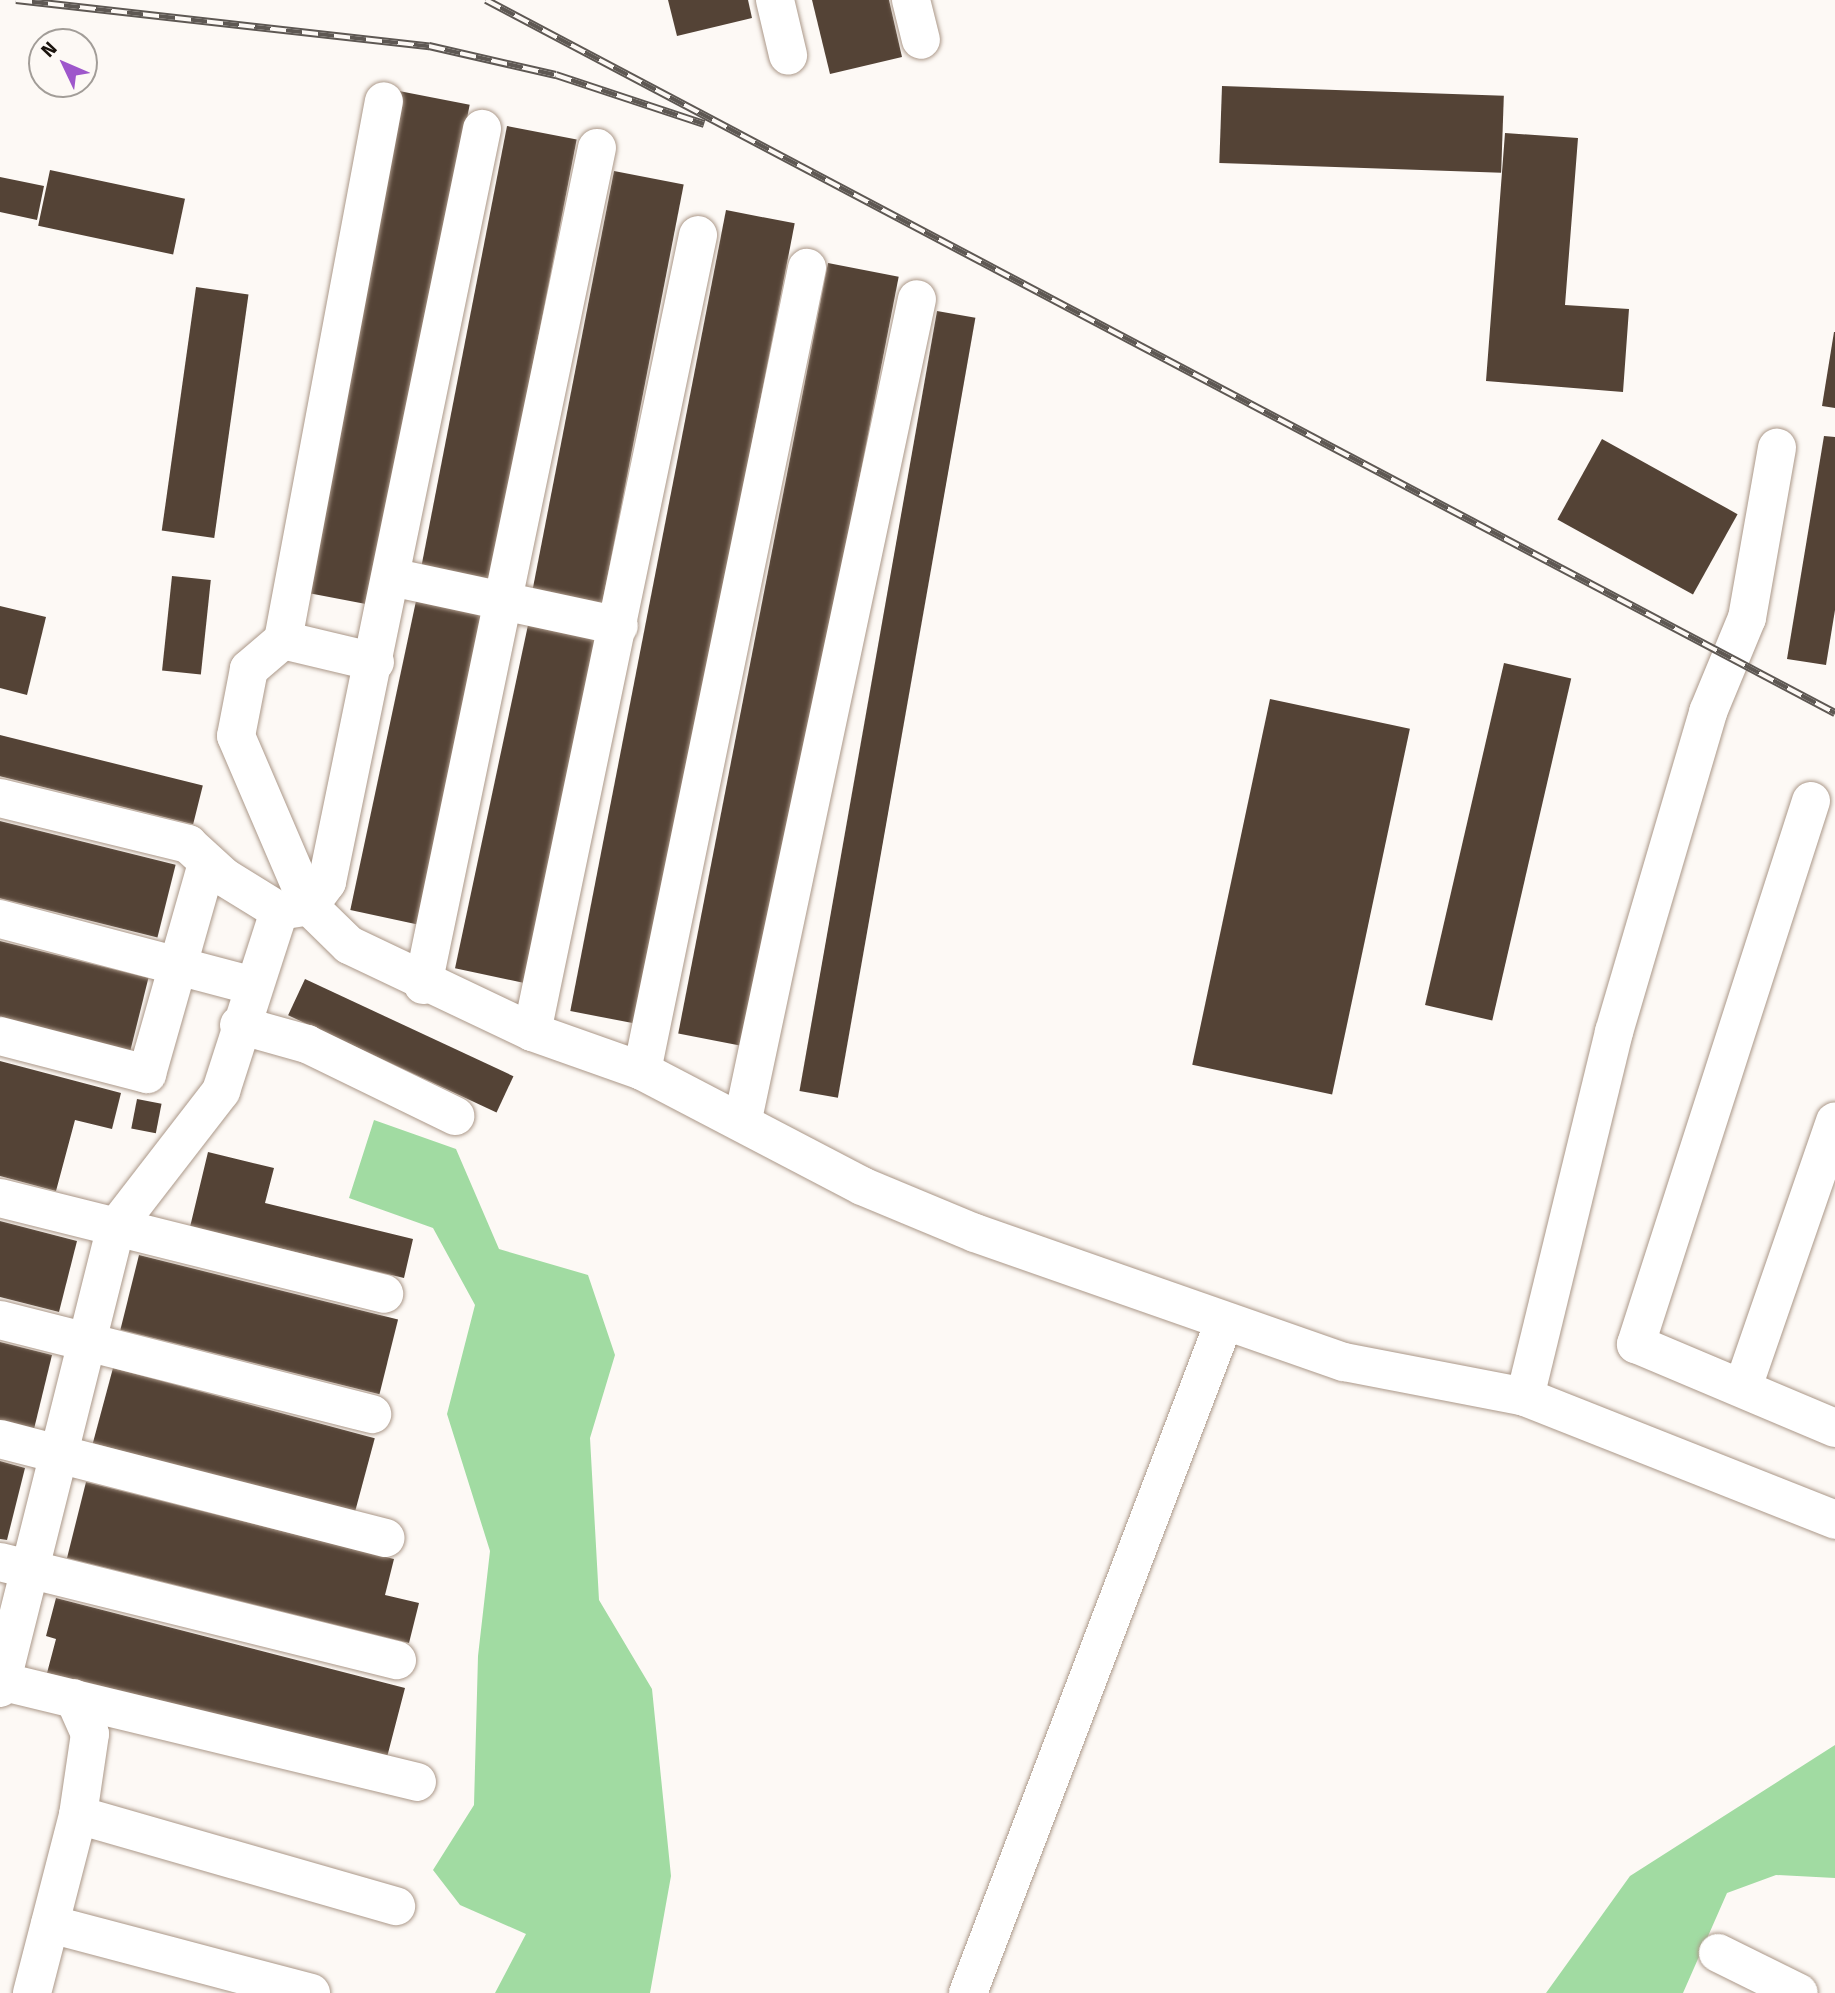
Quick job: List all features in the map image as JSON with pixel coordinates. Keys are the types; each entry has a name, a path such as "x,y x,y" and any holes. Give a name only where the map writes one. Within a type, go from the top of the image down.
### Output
{"street":[{"path":"775,0 788,55"},
{"path":"912,0 921,40"},
{"path":"294,908 236,736 249,669 283,640 384,101"},
{"path":"417,1782 74,1698 1,1683 15,1566 60,1454 116,1227 221,1091 250,985 294,908 327,882 375,662 482,129"},
{"path":"422,985 597,148"},
{"path":"532,1032 619,626 698,235"},
{"path":"642,1071 807,268"},
{"path":"743,1119 917,299"},
{"path":"1525,1397 1614,1032 1707,712 1747,618 1777,448"},
{"path":"391,577 619,626"},
{"path":"283,640 375,662"},
{"path":"0,798 188,844 206,863 294,908 349,945 422,985 532,1032 642,1071 743,1119 862,1186 1223,1325 1344,1362 1525,1397 1835,1520"},
{"path":"1811,802 1636,1344 1835,1428"},
{"path":"0,1036 147,1074 206,863"},
{"path":"0,919 250,985"},
{"path":"239,1025 307,1044 455,1116"},
{"path":"1743,1387 1835,1121"},
{"path":"0,1198 384,1294"},
{"path":"0,1320 372,1413"},
{"path":"968,1993 1223,1325"},
{"path":"0,1439 385,1538"},
{"path":"15,1566 397,1660"},
{"path":"32,1993 78,1815 90,1734 74,1698"},
{"path":"78,1815 396,1906"},
{"path":"50,1924 311,1993"},
{"path":"1718,1953 1799,1993"}],"green space":[{"path":"374,1120 456,1149 499,1249 588,1275 615,1355 590,1438 599,1600 652,1689 671,1876 650,1993 495,1993 526,1934 460,1905 433,1870 474,1805 478,1656 490,1551 447,1414 475,1305 433,1228 349,1198"},
{"path":"1835,1745 1835,1878 1776,1875 1727,1893 1683,1993 1546,1993 1630,1876"}],"building":[{"path":"668,0 748,0 752,18 677,36"},
{"path":"812,0 889,0 902,57 830,74"},
{"path":"1222,86 1504,96 1501,173 1219,163"},
{"path":"399,91 470,105 372,605 302,592"},
{"path":"507,126 577,140 491,582 421,569"},
{"path":"1505,133 1578,138 1565,305 1629,309 1623,392 1486,381"},
{"path":"50,170 185,199 173,254 38,226"},
{"path":"614,171 684,185 602,606 532,592"},
{"path":"0,177 44,186 37,220 0,212"},
{"path":"726,210 795,223 639,1024 570,1011"},
{"path":"828,263 899,277 749,1047 678,1034"},
{"path":"196,287 248,294 214,538 162,531"},
{"path":"937,311 975,318 838,1098 799,1091"},
{"path":"1835,332 1835,408 1822,406"},
{"path":"1824,436 1835,437 1835,610 1826,665 1787,659"},
{"path":"1602,439 1738,514 1693,595 1557,519"},
{"path":"172,576 211,580 201,675 162,670"},
{"path":"416,601 484,616 419,925 350,910"},
{"path":"0,606 46,617 27,695 0,688"},
{"path":"528,625 598,640 525,983 455,968"},
{"path":"1504,663 1571,679 1492,1021 1425,1005"},
{"path":"1270,699 1410,729 1332,1095 1192,1065"},
{"path":"0,735 203,786 193,824 0,776"},
{"path":"0,821 176,865 157,938 0,898"},
{"path":"0,941 148,978 130,1051 0,1018"},
{"path":"305,979 513,1076 497,1112 288,1015"},
{"path":"0,1061 121,1093 112,1129 75,1120 56,1191 0,1176"},
{"path":"137,1099 162,1104 156,1133 131,1128"},
{"path":"208,1152 274,1168 265,1203 413,1239 404,1278 190,1227"},
{"path":"0,1221 77,1241 59,1312 0,1297"},
{"path":"139,1255 398,1320 379,1394 120,1330"},
{"path":"0,1342 52,1355 34,1429 0,1420"},
{"path":"113,1368 375,1438 355,1513 93,1443"},
{"path":"0,1461 25,1468 7,1540 0,1539"},
{"path":"86,1482 394,1559 385,1595 419,1603 409,1643 67,1558"},
{"path":"56,1598 405,1688 386,1761 47,1673 56,1639 46,1636"}],"railway":[{"path":"16,0 429,46 556,75 704,124"},
{"path":"486,0 1835,713"}]}
